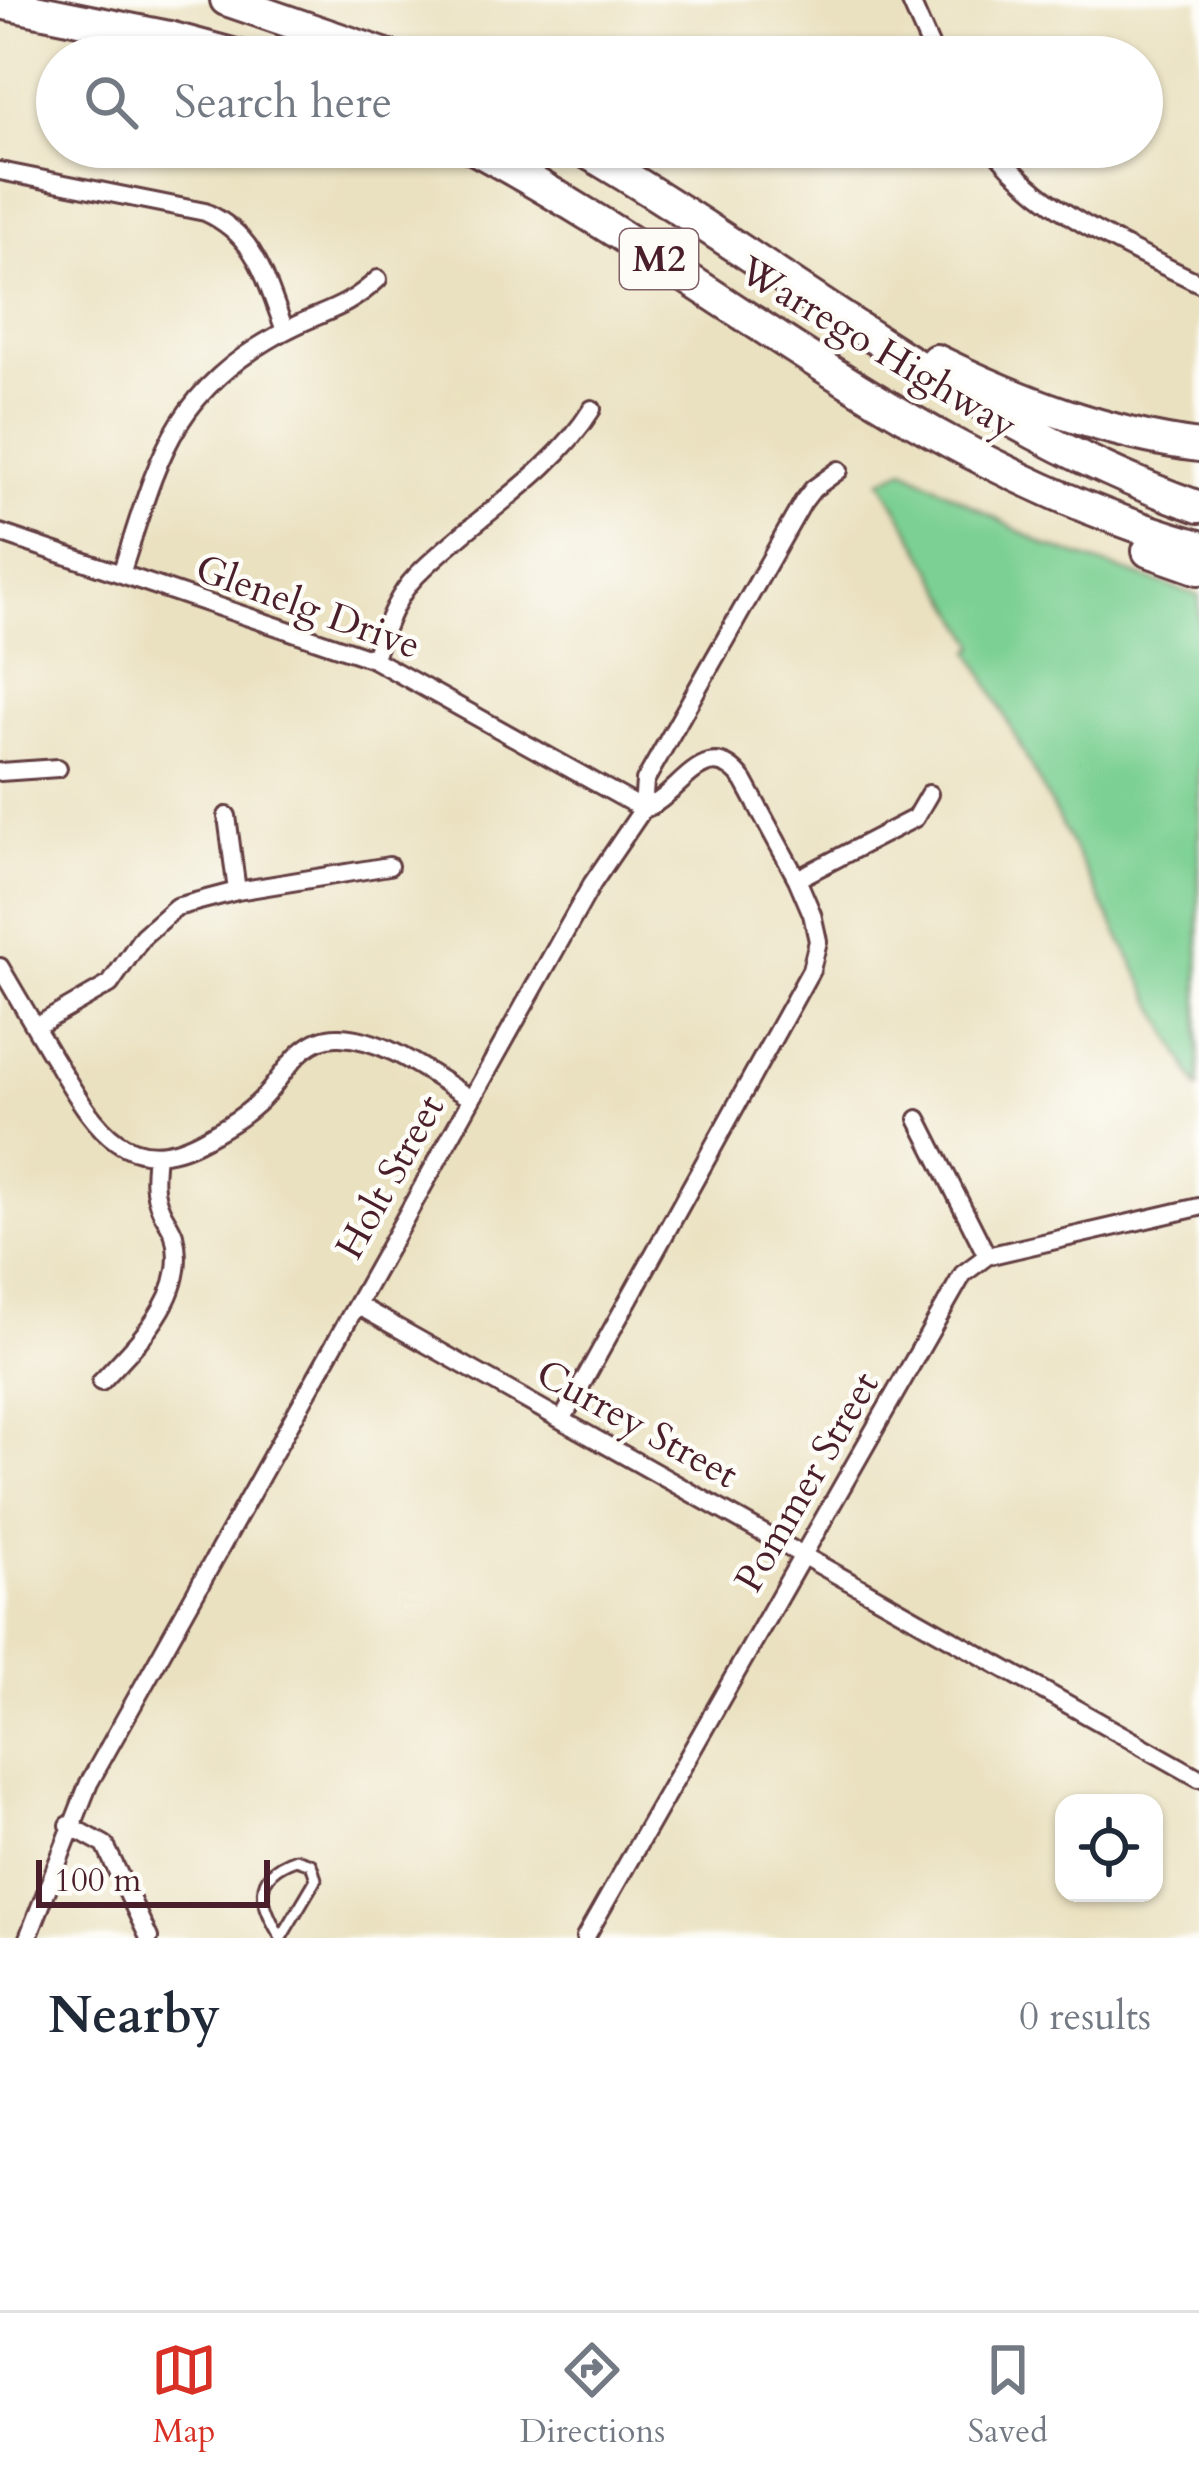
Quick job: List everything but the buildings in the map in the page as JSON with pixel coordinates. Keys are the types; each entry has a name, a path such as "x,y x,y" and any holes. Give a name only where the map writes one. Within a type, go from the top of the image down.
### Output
{"highway":[{"path":"226,0 331,36"},
{"path":"0,3 164,36"},
{"name":"Warrego Highway","path":"508,168 614,229 940,440 1048,491 1199,546"},
{"name":"Warrego Highway","path":"609,168 940,383 1049,444 1199,507"},
{"path":"853,326 893,337 980,381 1084,421 1199,446"},
{"path":"887,409 915,441 1000,487 1090,529 1199,568"}],"street":[{"path":"910,0 926,36"},
{"path":"1014,168 1061,213 1199,283"},
{"path":"0,171 205,212 230,224 250,245 286,330"},
{"path":"121,574 160,453 172,430 220,373 286,330 353,302 378,279"},
{"path":"374,659 392,609 414,578 572,441 592,409"},
{"name":"Holt Street","path":"28,1938 89,1783 598,874 643,809 645,781 803,502 839,470"},
{"name":"Glenelg Drive","path":"0,533 374,659 643,809"},
{"path":"562,1420 811,970 818,941 797,879 744,781 728,766 697,767 661,802 643,809"},
{"path":"0,772 58,768"},
{"path":"797,879 915,818 929,794"},
{"path":"226,816 237,890"},
{"path":"35,1028 110,984 143,936 176,907 237,890 389,866"},
{"path":"0,967 96,1128 124,1147 155,1154 194,1145 235,1122 267,1094 297,1053 334,1036 379,1044 471,1099"},
{"path":"918,1119 986,1256 1199,1207"},
{"path":"101,1382 168,1300 173,1281 177,1262 173,1232 158,1206 153,1183 155,1154"},
{"name":"Pommer Street","path":"585,1938 963,1274 986,1256"},
{"name":"Currey Street","path":"357,1305 1199,1778"},
{"path":"69,1825 105,1845 149,1938"}],"lane":[{"path":"296,1858 315,1871 313,1889 281,1938 265,1906 263,1887 279,1865 296,1858"}],"green space":[{"path":"905,469 1045,545 1199,596 1199,1090 971,651 977,646 881,480"}]}
